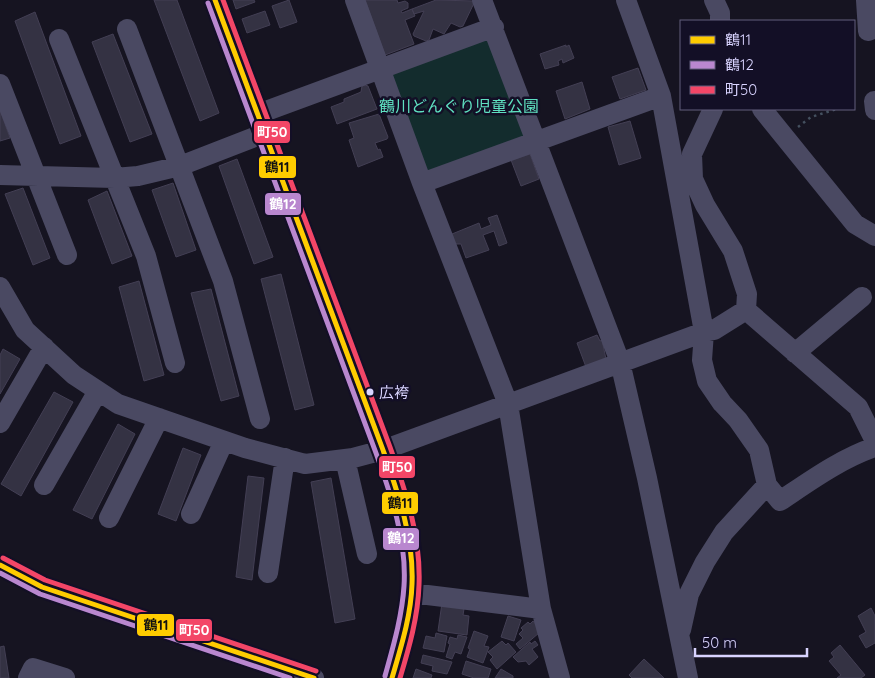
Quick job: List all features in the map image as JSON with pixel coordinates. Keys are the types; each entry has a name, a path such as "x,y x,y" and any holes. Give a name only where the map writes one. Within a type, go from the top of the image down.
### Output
{"street":[{"path":"215,0 383,450 405,518 410,544 411,593 406,626 392,678"},
{"path":"355,0 422,184 508,404 541,609 560,678"},
{"path":"482,0 494,27 620,362 688,678"},
{"path":"626,0 661,96 704,332 702,360 708,381 722,403 738,420 759,450 767,486 780,501 818,475 860,452 875,447"},
{"path":"714,0 720,13 720,20"},
{"path":"866,0 868,30 875,28"},
{"path":"258,114 382,70 494,27"},
{"path":"127,29 223,281 260,419"},
{"path":"59,39 146,256 175,363"},
{"path":"0,84 67,255"},
{"path":"422,184 661,96"},
{"path":"875,101 875,110"},
{"path":"713,110 692,154 693,179 705,205 733,251 747,294 746,310"},
{"path":"763,110 855,224 875,236"},
{"path":"0,175 114,178 138,176 180,166 265,133"},
{"path":"0,287 25,330 74,374 118,404 224,440 305,464 345,459 383,450 620,362 714,330 746,310"},
{"path":"796,353 862,297"},
{"path":"746,310 858,407 875,441"},
{"path":"0,423 44,347"},
{"path":"44,485 98,391"},
{"path":"109,518 159,418"},
{"path":"191,514 224,440"},
{"path":"268,573 285,458"},
{"path":"345,459 367,554"},
{"path":"680,637 689,594 705,562 724,532 767,486"},
{"path":"0,565 42,587 314,678"},
{"path":"411,593 541,609"},
{"path":"28,678 33,668 65,678"}],"path":[{"path":"801,124 810,117 834,110"}],"green space":[{"name":"鶴川どんぐり児童公園","path":"491,30 531,141 425,178 386,71"}],"building":[{"path":"154,0 177,0 219,113 200,121"},
{"path":"233,0 254,0 255,2 236,9"},
{"path":"289,0 297,22 280,28 272,6"},
{"path":"365,0 397,0 398,3 405,1 408,3 408,8 401,11 402,13 412,9 415,16 405,20 414,44 385,55"},
{"path":"436,0 475,1 463,26 460,27 451,23 444,34 433,29 429,40 426,41 413,34 424,11 414,14 412,9"},
{"path":"265,11 270,25 247,33 242,19"},
{"path":"35,12 81,136 60,144 15,21"},
{"path":"113,34 152,134 130,142 92,42"},
{"path":"566,45 566,47 569,45 574,58 563,63 562,59 558,61 559,65 545,69 540,54"},
{"path":"638,68 646,90 620,99 612,77"},
{"path":"582,82 590,109 565,119 556,91"},
{"path":"362,86 368,86 377,109 337,124 331,107 361,92"},
{"path":"0,110 10,138 0,141"},
{"path":"379,114 388,137 375,143 383,157 358,167 349,140 354,138 349,123"},
{"path":"630,121 641,158 619,165 608,127"},
{"path":"530,154 539,179 521,186 511,160"},
{"path":"237,159 273,257 254,264 219,166"},
{"path":"173,183 196,250 176,257 152,190"},
{"path":"23,188 50,258 33,265 5,194"},
{"path":"107,191 132,256 112,264 88,200"},
{"path":"497,215 507,243 499,246 494,231 483,235 489,250 466,258 461,244 455,244 452,234 479,223 481,229 491,225 488,218"},
{"path":"281,274 314,405 295,410 261,279"},
{"path":"139,281 164,375 144,381 119,287"},
{"path":"211,289 239,396 221,401 191,293"},
{"path":"597,335 600,341 602,340 606,359 586,367 577,343"},
{"path":"3,349 20,359 0,394 0,355"},
{"path":"54,392 73,402 21,496 1,484"},
{"path":"118,424 135,434 92,519 73,510"},
{"path":"183,448 201,455 176,521 158,514"},
{"path":"248,476 264,478 252,580 236,577"},
{"path":"331,478 355,619 335,623 311,482"},
{"path":"442,603 464,609 463,615 469,616 467,635 438,631"},
{"path":"871,608 875,616 875,643 866,648 859,636 866,632 858,616"},
{"path":"508,616 521,620 514,641 501,637"},
{"path":"533,621 539,628 539,633 520,649 516,644 523,638 519,634 523,630 521,628 528,622 530,624"},
{"path":"474,631 488,636 484,646 489,647 483,663 467,657"},
{"path":"436,633 447,636 444,652 423,648 426,636 435,638"},
{"path":"458,635 467,637 461,654 455,652 452,659 446,657 450,637 457,639"},
{"path":"502,641 506,645 508,643 516,652 497,669 490,660 493,657 488,652"},
{"path":"535,641 538,645 532,649 538,657 529,665 526,661 518,662 513,657 530,642 531,644"},
{"path":"840,645 865,675 861,678 837,678 841,675 829,661 834,657 831,653"},
{"path":"4,646 9,678 0,678 0,647"},
{"path":"423,655 452,662 447,674 432,671 433,666 421,663"},
{"path":"644,659 664,678 632,678 629,675"},
{"path":"466,661 491,669 488,678 474,678 462,674"},
{"path":"416,669 432,675 431,678 413,678"},
{"path":"501,669 513,676 513,678 495,678"}],"transit line":[{"name":"鶴11","path":"215,0 383,450 404,516 408,533 412,584 410,608 392,678"},
{"name":"町50","path":"223,0 390,447 411,515 418,550 419,585 417,609 400,678"},
{"name":"鶴12","path":"208,3 376,453 397,518 403,552 404,586 399,620 385,676"},
{"name":"町50","path":"3,558 45,580 316,671"},
{"name":"鶴11","path":"0,565 42,587 314,678"},
{"name":"鶴12","path":"0,573 40,594 290,678"}],"place":[{"name":"広袴","path":"370,392"}]}
